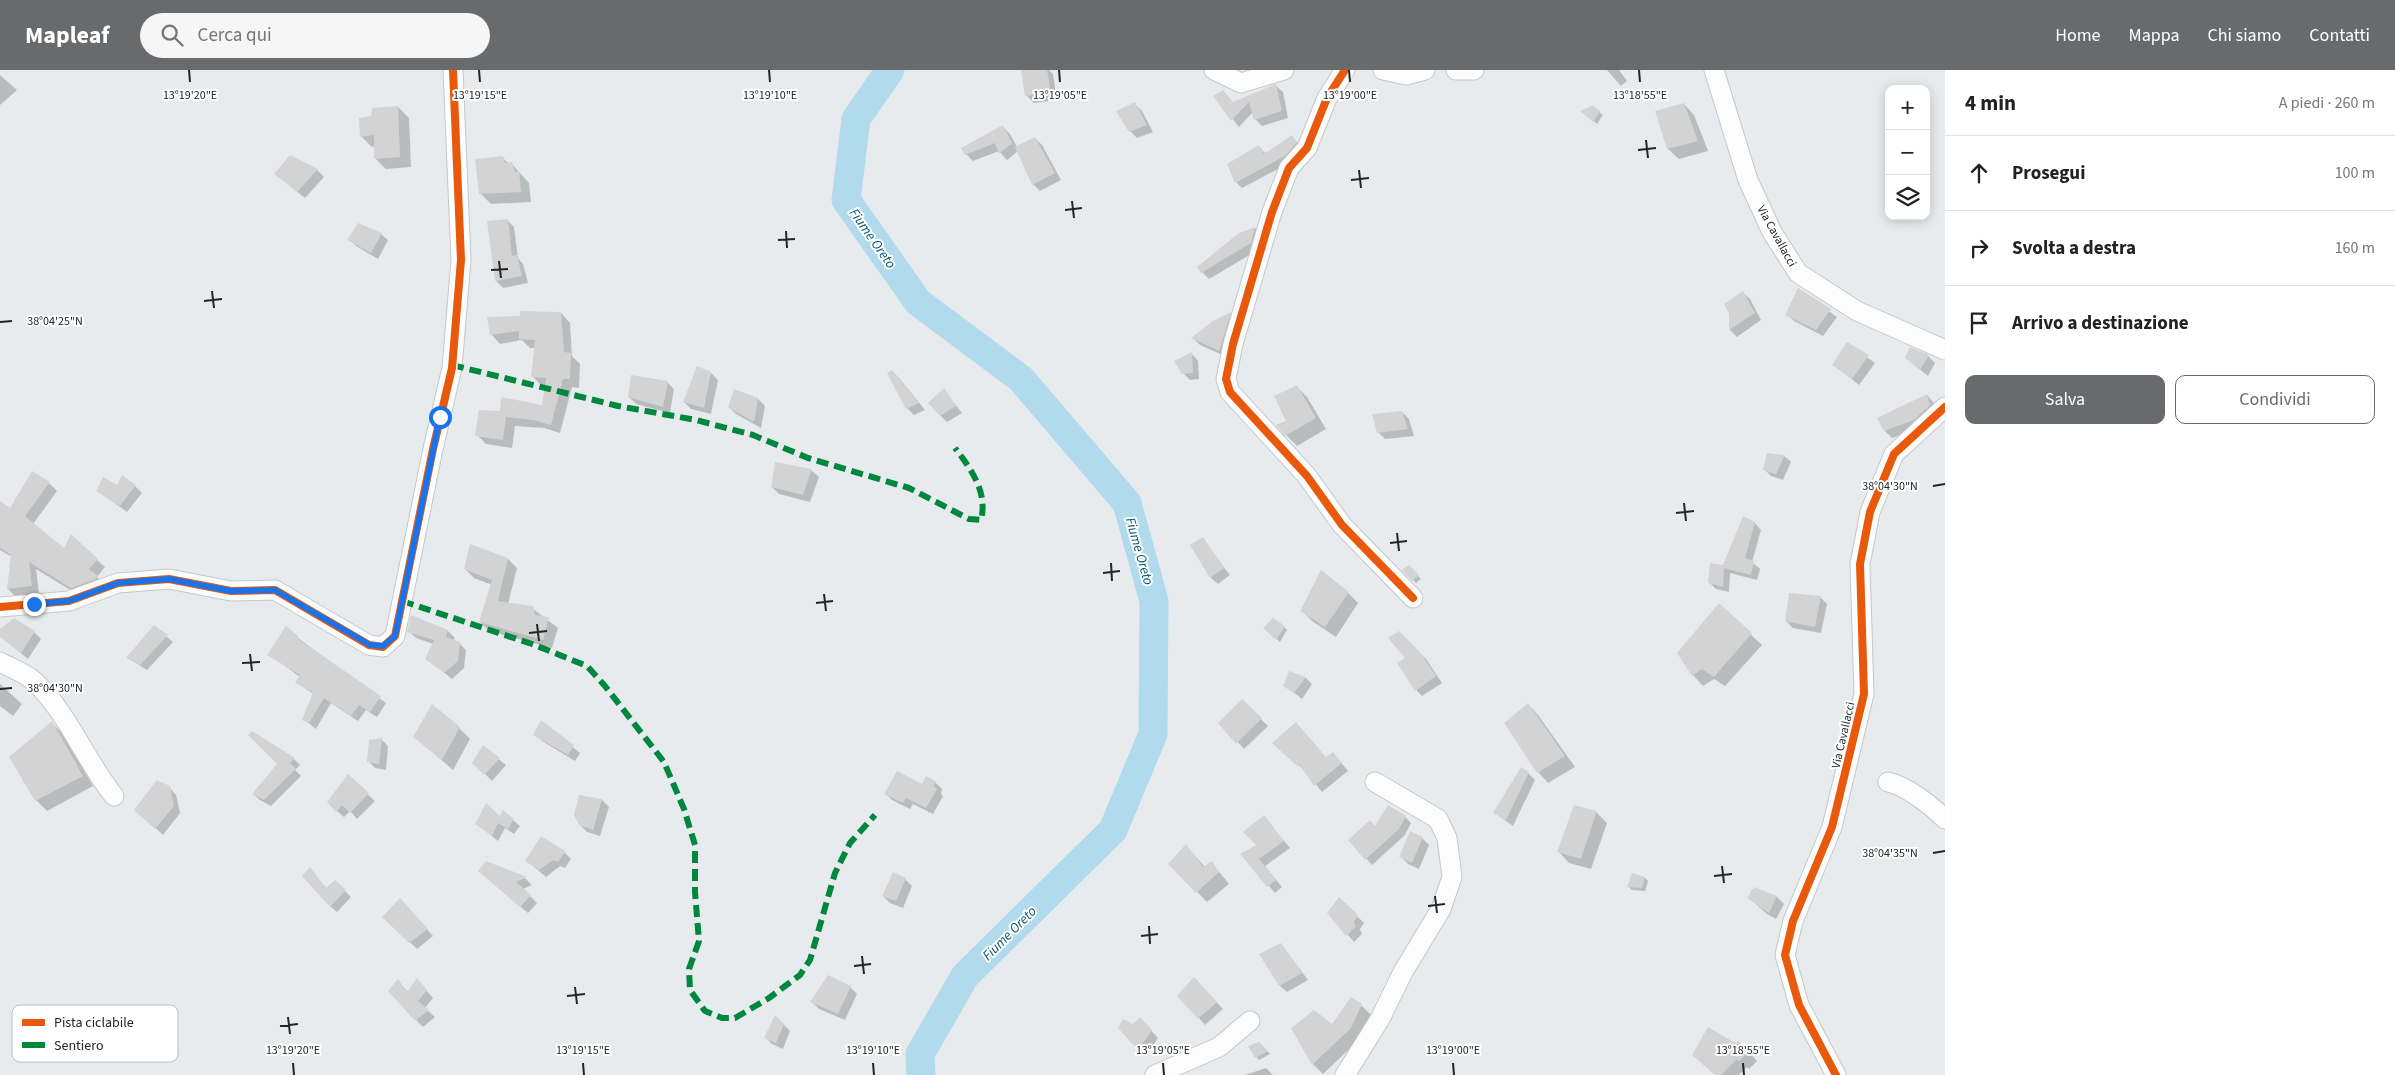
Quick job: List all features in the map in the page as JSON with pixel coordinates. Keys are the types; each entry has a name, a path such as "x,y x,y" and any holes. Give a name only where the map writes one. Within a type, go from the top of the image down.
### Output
{"street":[{"path":"0,607 69,601 118,583 169,579 231,591 275,590 370,645 383,646 395,636 433,449 452,368 461,260 453,70"},
{"path":"1214,70 1241,83 1284,70"},
{"path":"1345,70 1327,98 1307,148 1289,168 1272,212 1233,344 1226,379 1230,392 1306,476 1342,525 1413,598"},
{"path":"1383,70 1406,76 1425,70"},
{"path":"1456,70 1474,70"},
{"name":"Via Cavallacci","path":"1714,70 1748,180 1772,232 1798,273 1858,312 1945,350"},
{"name":"Via Cavallacci","path":"1836,1075 1799,1004 1785,955 1793,921 1832,827 1864,694 1860,564 1870,512 1894,454 1945,407"},
{"path":"0,662 33,680 56,708 98,776 114,796"},
{"path":"1345,1075 1380,1019 1403,972 1441,909 1452,877 1447,838 1438,819 1375,782"},
{"path":"1888,782 1898,784 1936,810 1945,819"},
{"path":"1155,1075 1219,1046 1250,1021"}],"building":[{"path":"1021,70 1047,70 1051,93 1025,96"},
{"path":"1276,84 1282,111 1254,120 1249,102 1231,121 1213,96 1223,90 1233,102"},
{"path":"1135,102 1147,125 1129,132 1116,111"},
{"path":"1684,103 1698,141 1667,149 1655,111"},
{"path":"1593,105 1600,111 1593,122 1580,111"},
{"path":"398,106 400,157 374,159 374,135 360,137 359,118 371,116 372,108"},
{"path":"1003,125 1012,143 999,154 995,143 965,155 961,148"},
{"path":"1292,135 1297,142 1285,156 1235,183 1227,164 1259,145 1264,154"},
{"path":"1035,137 1055,173 1032,185 1015,147"},
{"path":"290,155 318,169 297,192 274,174"},
{"path":"503,156 505,163 512,162 515,172 519,171 521,192 479,194 475,159"},
{"path":"508,219 512,256 517,255 522,276 495,281 487,221"},
{"path":"358,223 382,233 371,253 347,240"},
{"path":"1255,227 1251,243 1201,273 1197,267 1239,233"},
{"path":"1798,288 1831,309 1816,330 1785,315"},
{"path":"1743,291 1755,313 1729,330 1729,314 1724,304"},
{"path":"520,311 561,312 564,352 571,353 570,379 563,379 551,425 534,420 506,417 503,440 475,436 479,410 500,411 501,397 542,405 546,378 531,377 535,340 519,339 519,331 490,335 487,317 520,316"},
{"path":"1231,312 1219,351 1191,338 1213,321"},
{"path":"1847,342 1869,355 1852,379 1832,365"},
{"path":"1910,347 1929,355 1920,370 1905,358"},
{"path":"1192,352 1193,373 1182,374 1174,361"},
{"path":"697,366 711,372 704,408 683,402"},
{"path":"892,370 919,403 906,409 887,373"},
{"path":"631,375 668,381 663,407 628,397"},
{"path":"1297,385 1316,418 1285,436 1276,425 1286,421 1274,396"},
{"path":"944,388 956,406 940,416 928,403"},
{"path":"734,389 758,398 754,422 728,407"},
{"path":"1927,394 1930,405 1914,420 1884,431 1877,418"},
{"path":"1402,411 1408,429 1377,433 1372,414"},
{"path":"1767,453 1785,455 1776,474 1763,470"},
{"path":"775,462 812,469 803,495 771,487"},
{"path":"32,471 50,482 25,516 64,548 71,534 98,559 89,569 98,576 96,579 71,588 29,562 32,586 7,589 11,555 0,548 0,501 10,508"},
{"path":"122,475 136,485 120,506 96,491 103,477 117,485"},
{"path":"1743,516 1755,522 1745,558 1754,561 1751,575 1724,568 1723,587 1708,583 1710,563 1723,565"},
{"path":"1203,537 1224,568 1210,578 1190,545"},
{"path":"470,544 508,558 498,601 533,606 535,615 549,617 543,640 479,622 492,580 464,569"},
{"path":"1409,565 1419,575 1412,581 1402,570"},
{"path":"1321,570 1349,592 1325,627 1300,611"},
{"path":"1789,593 1821,596 1815,627 1785,621"},
{"path":"1719,603 1752,633 1714,677 1702,669 1692,676 1677,653"},
{"path":"411,615 448,630 446,637 460,642 458,661 444,673 425,659 434,640 407,632"},
{"path":"14,618 35,631 21,653 0,637 0,629"},
{"path":"1273,618 1285,626 1276,640 1263,628"},
{"path":"154,625 168,635 140,665 126,658"},
{"path":"286,626 299,637 298,639 381,696 370,712 359,705 351,716 324,698 309,723 302,720 313,692 295,683 300,675 267,655"},
{"path":"1399,631 1419,651 1436,676 1415,691 1397,663 1405,658 1388,638"},
{"path":"1289,671 1306,677 1294,693 1283,686"},
{"path":"1242,699 1262,718 1236,744 1218,723"},
{"path":"1528,703 1565,756 1537,773 1504,723"},
{"path":"432,704 460,727 442,760 413,737"},
{"path":"541,720 574,745 568,755 533,735"},
{"path":"52,721 83,776 35,801 9,757"},
{"path":"1296,722 1326,757 1333,752 1342,763 1314,786 1299,764 1297,766 1272,743"},
{"path":"252,731 295,758 290,763 296,769 264,800 252,794 277,764 248,735"},
{"path":"382,738 379,764 367,762 369,740"},
{"path":"483,745 500,758 484,775 472,763"},
{"path":"1521,767 1529,772 1506,820 1493,813"},
{"path":"897,771 922,784 926,776 936,781 934,786 937,789 926,808 906,798 903,803 884,794"},
{"path":"348,774 369,793 350,813 342,805 336,812 327,802"},
{"path":"157,780 170,786 174,806 155,829 134,810"},
{"path":"579,795 602,799 593,830 579,825 574,815"},
{"path":"486,803 500,816 503,810 514,819 508,829 498,823 492,836 475,824"},
{"path":"1388,805 1406,816 1399,829 1365,860 1348,840 1370,820 1375,826"},
{"path":"1574,805 1597,811 1581,859 1557,852"},
{"path":"1264,815 1284,841 1259,859 1276,880 1267,887 1240,854 1256,845 1243,832"},
{"path":"1410,831 1423,837 1412,863 1399,857"},
{"path":"541,836 565,851 558,862 553,860 539,870 525,861"},
{"path":"1186,844 1203,867 1212,861 1219,872 1196,893 1168,864"},
{"path":"486,861 527,877 516,882 531,895 520,907 478,871"},
{"path":"310,867 326,888 335,880 346,890 330,907 302,876"},
{"path":"893,872 906,878 896,901 882,896"},
{"path":"1632,873 1645,877 1642,888 1627,887"},
{"path":"1754,887 1777,896 1769,913 1747,898"},
{"path":"1339,897 1358,915 1354,922 1356,926 1346,936 1327,913"},
{"path":"400,898 428,929 409,943 382,917"},
{"path":"1281,943 1302,973 1279,986 1259,954"},
{"path":"828,975 851,986 838,1014 810,1002"},
{"path":"1194,977 1217,1002 1198,1019 1177,996"},
{"path":"417,978 427,990 418,1001 429,1010 415,1021 388,991 398,979 407,992"},
{"path":"1351,997 1362,1004 1351,1028 1312,1065 1291,1028 1314,1010 1332,1024"},
{"path":"775,1015 784,1024 776,1043 764,1038"},
{"path":"1140,1017 1152,1030 1138,1050 1118,1028 1123,1019 1133,1024"},
{"path":"1708,1027 1736,1043 1738,1041 1749,1051 1739,1061 1737,1059 1721,1075 1715,1075 1692,1055"},
{"path":"1259,1042 1268,1051 1255,1058 1248,1046"}],"waterway":[{"name":"Fiume Oreto","path":"890,70 856,119 846,200 918,302 1021,379 1127,503 1154,601 1153,734 1113,830 965,976 920,1054 921,1075"}],"marked path":[{"path":"452,365 618,406 696,420 753,435 808,458 909,488 969,519 981,520 982,500 977,481 955,448"},
{"path":"402,601 532,644 587,666 605,686 664,762 684,809 695,845 695,892 699,941 689,969 690,990 705,1011 722,1018 735,1018 769,998 800,975 810,960 835,873 850,843 875,815"}],"cycle path":[{"path":"0,607 69,601 118,583 169,579 231,591 275,590 369,645 383,647 395,636 433,449 452,368 461,260 453,70"},
{"path":"1345,70 1327,98 1307,148 1289,168 1272,212 1233,344 1226,379 1230,392 1307,476 1342,525 1413,598"},
{"path":"1836,1075 1799,1005 1785,955 1793,921 1832,827 1864,694 1860,564 1870,512 1894,454 1945,407"}],"route":[{"path":"34,604 69,601 118,583 169,579 231,591 275,590 370,645 383,646 395,636 440,417"}]}
